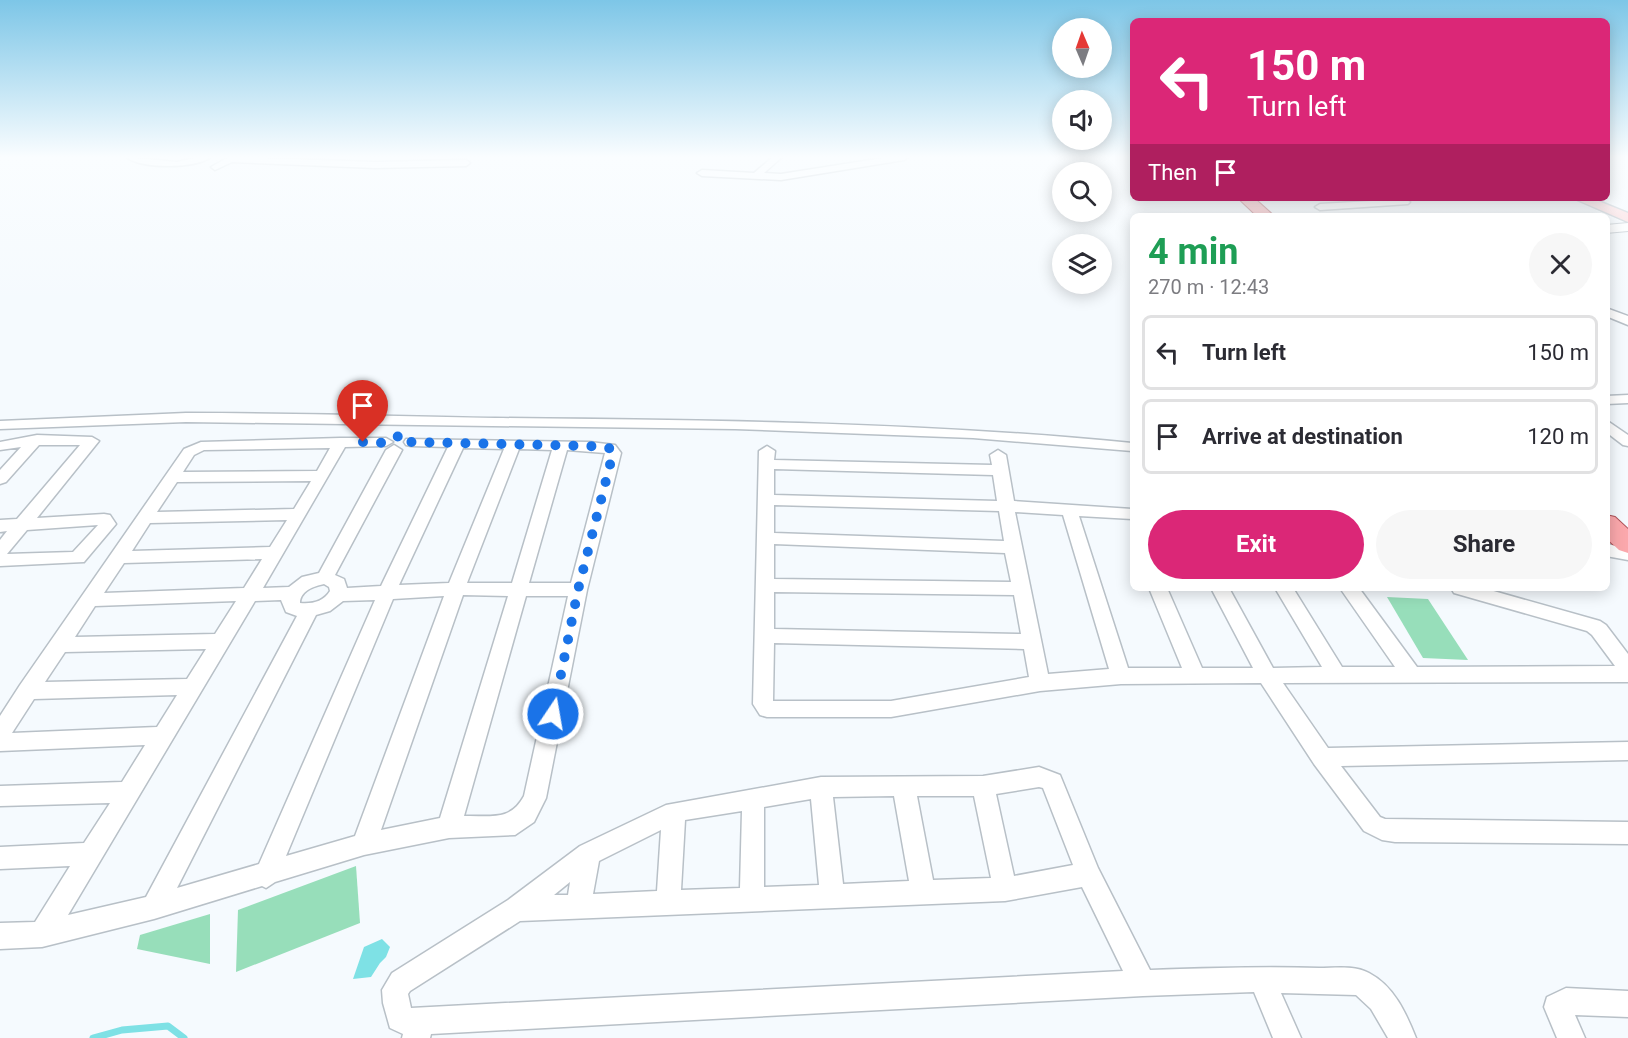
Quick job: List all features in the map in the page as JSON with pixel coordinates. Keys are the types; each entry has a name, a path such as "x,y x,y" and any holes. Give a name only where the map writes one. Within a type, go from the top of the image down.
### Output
{"main road":[{"path":"1597,205 1628,220"},
{"path":"1604,205 1628,220"},
{"path":"1610,527 1628,544"}],"street":[{"path":"1610,227 1628,220"},
{"path":"1610,313 1628,322"},
{"path":"1610,325 1628,322"},
{"path":"1610,400 1628,399"},
{"path":"0,425 140,417 308,417 420,421 715,424 961,432 1130,447"},
{"path":"325,578 401,420"},
{"path":"0,479 50,421"},
{"path":"410,440 420,421"},
{"path":"1610,427 1628,442"},
{"path":"0,733 170,477 189,452 201,446 340,442 391,443 402,435 410,440 609,448 613,453 578,590 535,798 526,815 515,824 449,827 364,844 266,876 154,907 42,934 0,936"},
{"path":"0,446 35,441 92,441 20,524 0,551"},
{"path":"42,934 161,736 276,553 340,442"},
{"path":"266,876 387,592 458,443"},
{"path":"364,844 456,590 513,444"},
{"path":"449,827 561,445"},
{"path":"1040,683 999,463 767,457 763,704 767,709 891,709 1040,683 1122,676 1268,677 1628,672"},
{"path":"170,477 322,476"},
{"path":"766,500 1007,506 1130,518"},
{"path":"1070,512 1122,676"},
{"path":"143,518 298,514"},
{"path":"0,526 108,520 108,524 78,558 0,560"},
{"path":"766,538 1013,547"},
{"path":"1610,551 1628,554"},
{"path":"117,557 276,553"},
{"path":"338,595 338,583 325,578 307,582 293,593 290,600 292,606 299,610 309,611 331,602 338,595 520,588 578,590"},
{"path":"765,585 1022,589"},
{"path":"1159,591 1195,675"},
{"path":"1222,591 1268,677 1322,757 1372,824 1382,829 1395,831 1628,833"},
{"path":"1286,591 1337,676"},
{"path":"1351,591 1412,675"},
{"path":"1470,591 1593,626 1599,630 1628,672"},
{"path":"88,600 293,593"},
{"path":"154,907 309,611"},
{"path":"765,636 1031,642"},
{"path":"58,645 220,641"},
{"path":"27,691 192,687"},
{"path":"0,742 161,736"},
{"path":"1322,757 1628,751"},
{"path":"1143,983 1088,874 1052,782 1039,777 983,786 821,787 674,812 588,854 517,909 395,987 394,993 400,1018 418,1029 1143,983 1262,979 1359,982 1373,990 1387,1006 1402,1038"},
{"path":"983,786 1005,889"},
{"path":"821,787 832,896"},
{"path":"904,787 922,892"},
{"path":"0,796 128,792"},
{"path":"752,899 753,799"},
{"path":"668,903 674,812"},
{"path":"0,858 90,854"},
{"path":"578,906 588,854"},
{"path":"517,909 1005,889 1088,874"},
{"path":"1262,979 1287,1038"},
{"path":"1571,1038 1557,1007 1566,1001 1628,1005"}],"green space":[{"path":"1387,597 1428,599 1468,660 1423,658"},
{"path":"356,866 360,923 236,972 238,910"},
{"path":"210,914 210,964 137,949 140,935"}],"water":[{"path":"382,939 390,947 386,957 371,977 353,979 364,947"}],"waterway":[{"path":"93,1038 122,1030 168,1026 184,1038"}],"route":[{"path":"363,442 386,442 392,437 402,435 410,437 411,442 590,446 609,448 613,453 578,590 553,714"}]}
